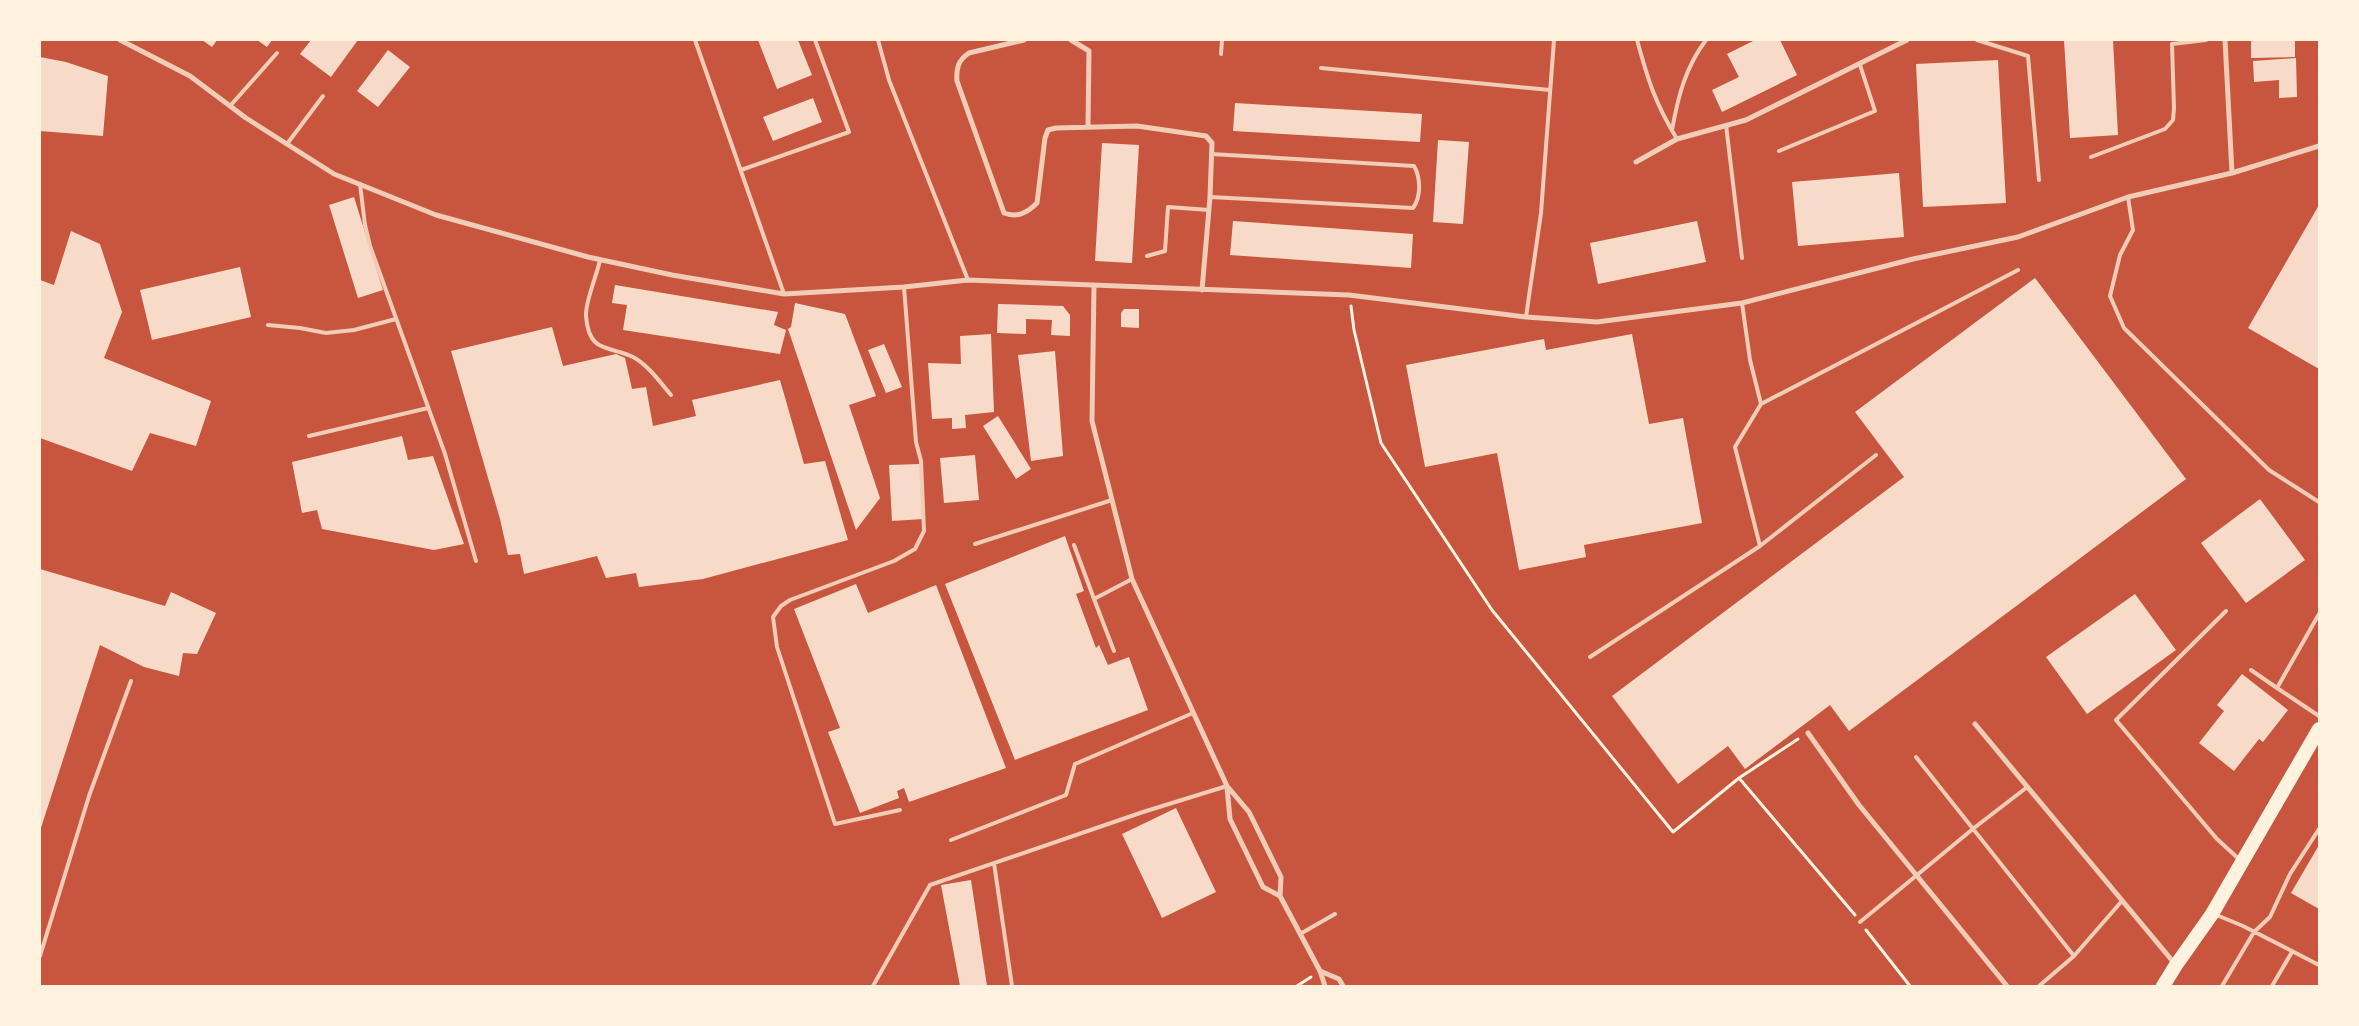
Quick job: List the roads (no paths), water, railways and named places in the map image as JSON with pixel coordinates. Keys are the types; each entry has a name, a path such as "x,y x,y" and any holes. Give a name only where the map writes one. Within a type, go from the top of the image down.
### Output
{"highway":[{"path":"2164,986 2176,965 2212,914 2319,729"}],"street":[{"path":"120,40 190,76 230,106 334,174 436,215 600,260 672,275 784,294 904,287 968,280 1349,295 1526,318 1597,322 1742,303 1913,259 2018,237 2128,197 2232,173 2319,146"},
{"path":"1024,40 969,53 961,58 956,71 957,81 1004,213 1012,216 1019,215 1029,211 1037,203 1045,138 1048,130 1088,126 1137,126 1206,136 1212,144 1210,198 1202,290"},
{"path":"1071,40 1089,51 1088,126"},
{"path":"1636,162 1677,139 1746,120 1907,40"},
{"path":"2225,40 2232,173"},
{"path":"1094,285 1092,421 1132,579 1227,786 1248,812 1281,877 1280,896 1320,971 1325,986"},
{"path":"1975,724 2121,902 2176,965"},
{"path":"1808,733 1859,805 2006,986"},
{"path":"1227,786 1230,819 1263,887 1280,896"},
{"path":"1320,971 1339,979 1343,986"}],"lane":[{"path":"695,40 784,294"},
{"path":"741,170 849,132 815,40"},
{"path":"878,40 889,80 902,108 968,280"},
{"path":"1221,54 1222,40"},
{"path":"1526,318 1541,213 1554,40"},
{"path":"1637,40 1650,87 1677,139"},
{"path":"1672,130 1681,87 1693,58 1706,40"},
{"path":"1977,40 2028,56 2039,180"},
{"path":"2091,157 2165,130 2173,120 2174,108 2172,44 2206,40"},
{"path":"230,106 278,53"},
{"path":"1779,150 1874,111 1860,65"},
{"path":"1321,68 1550,90"},
{"path":"288,144 323,96"},
{"path":"1726,125 1742,258"},
{"path":"1210,198 1413,208 1418,202 1419,179 1414,166 1211,154"},
{"path":"360,184 365,225 370,246 445,454 476,561"},
{"path":"2128,197 2133,230 2120,255 2110,296 2124,328 2269,470 2319,502"},
{"path":"1147,256 1165,251 1168,207 1209,210"},
{"path":"600,260 586,314 590,336 603,349 633,357 655,375 670,395"},
{"path":"1760,546 1735,447 1761,404 2018,270"},
{"path":"900,810 835,824 777,647 774,617 781,606 790,600 894,561 915,549 924,532 921,460 916,442 904,287"},
{"path":"1742,303 1750,360 1761,404"},
{"path":"268,325 326,333 354,330 396,319"},
{"path":"309,436 428,408"},
{"path":"1590,657 1760,546 1876,455"},
{"path":"975,544 1112,500"},
{"path":"1074,545 1114,650"},
{"path":"1094,598 1132,579"},
{"path":"2226,610 2116,720 2216,839 2241,862"},
{"path":"2277,688 2319,614"},
{"path":"2251,670 2319,716"},
{"path":"40,956 90,796 131,681"},
{"path":"952,840 1066,795 1075,764 1193,713"},
{"path":"1916,757 2074,956"},
{"path":"873,986 930,885 1143,812 1227,786"},
{"path":"1860,922 1974,828 2026,788"},
{"path":"2222,986 2254,932 2270,916 2290,874 2319,829"},
{"path":"994,863 1012,986"},
{"path":"2038,986 2074,956 2121,902"},
{"path":"1300,934 1335,914"},
{"path":"2212,914 2254,932 2319,965"},
{"path":"2272,986 2292,952"}]}
